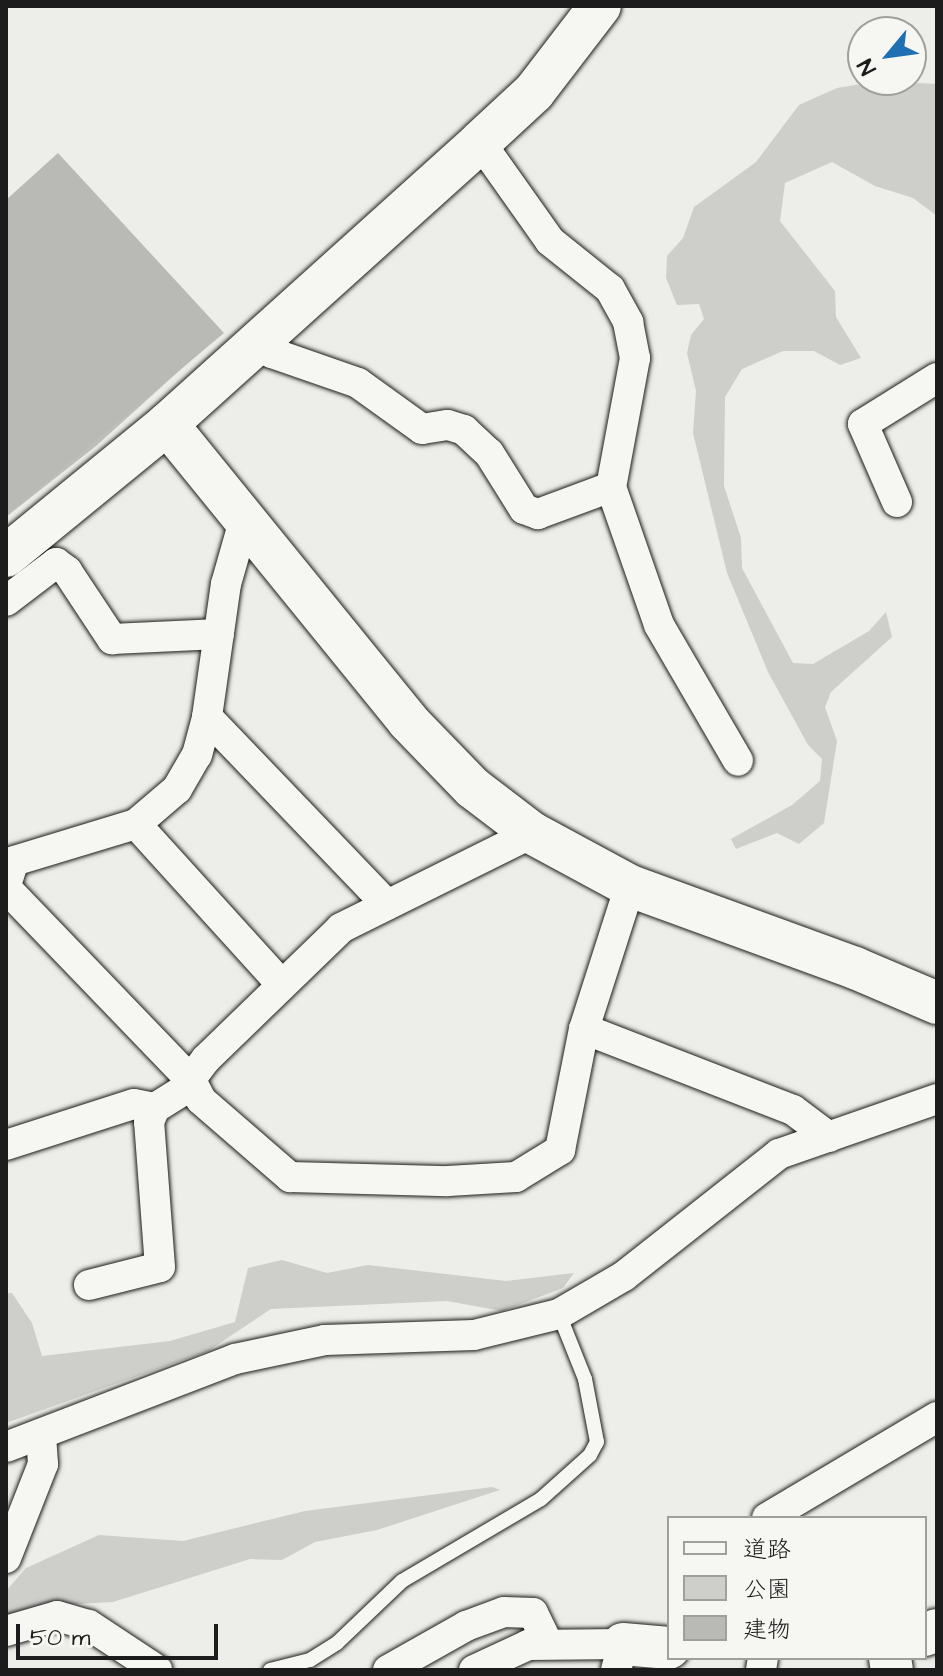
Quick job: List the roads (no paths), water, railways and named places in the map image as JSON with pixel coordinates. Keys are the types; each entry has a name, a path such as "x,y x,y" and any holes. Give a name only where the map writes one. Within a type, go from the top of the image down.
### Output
{"street":[{"path":"6,556 167,424 534,92 600,6"},
{"path":"480,142 550,241 610,289 628,322 635,358 611,487 659,625 738,761"},
{"path":"260,341 272,353 358,383 422,429 448,425 464,430 489,453 524,509 538,514 611,487"},
{"path":"897,502 863,424 937,378"},
{"path":"167,424 408,721 473,788 532,833 630,886 855,968 937,1003"},
{"path":"244,521 219,634 207,717 197,755 177,789 136,824 14,861 6,886 191,1080 211,1109 290,1177 448,1181 516,1177 560,1150 584,1029 630,886"},
{"path":"6,601 56,563 67,571 112,639 219,634"},
{"path":"207,717 387,905"},
{"path":"136,824 281,984"},
{"path":"89,1285 160,1267 149,1122 155,1108 191,1080 281,984 341,928 532,833"},
{"path":"584,1029 793,1110 829,1137"},
{"path":"6,1447 162,1383 235,1359 325,1340 474,1335 559,1314 624,1276 779,1154 937,1099"},
{"path":"6,1145 134,1104 155,1108"},
{"path":"770,1516 937,1417"},
{"path":"6,1558 43,1464 41,1434"},
{"path":"388,1670 466,1626 504,1612 533,1613 548,1644"},
{"path":"6,1631 57,1616 89,1625 157,1670"},
{"path":"474,1670 528,1645 548,1644 620,1657 667,1648"}],"lane":[{"path":"270,1670 310,1660 337,1643 402,1581 541,1499 590,1455 597,1442 585,1379 559,1314"}]}
